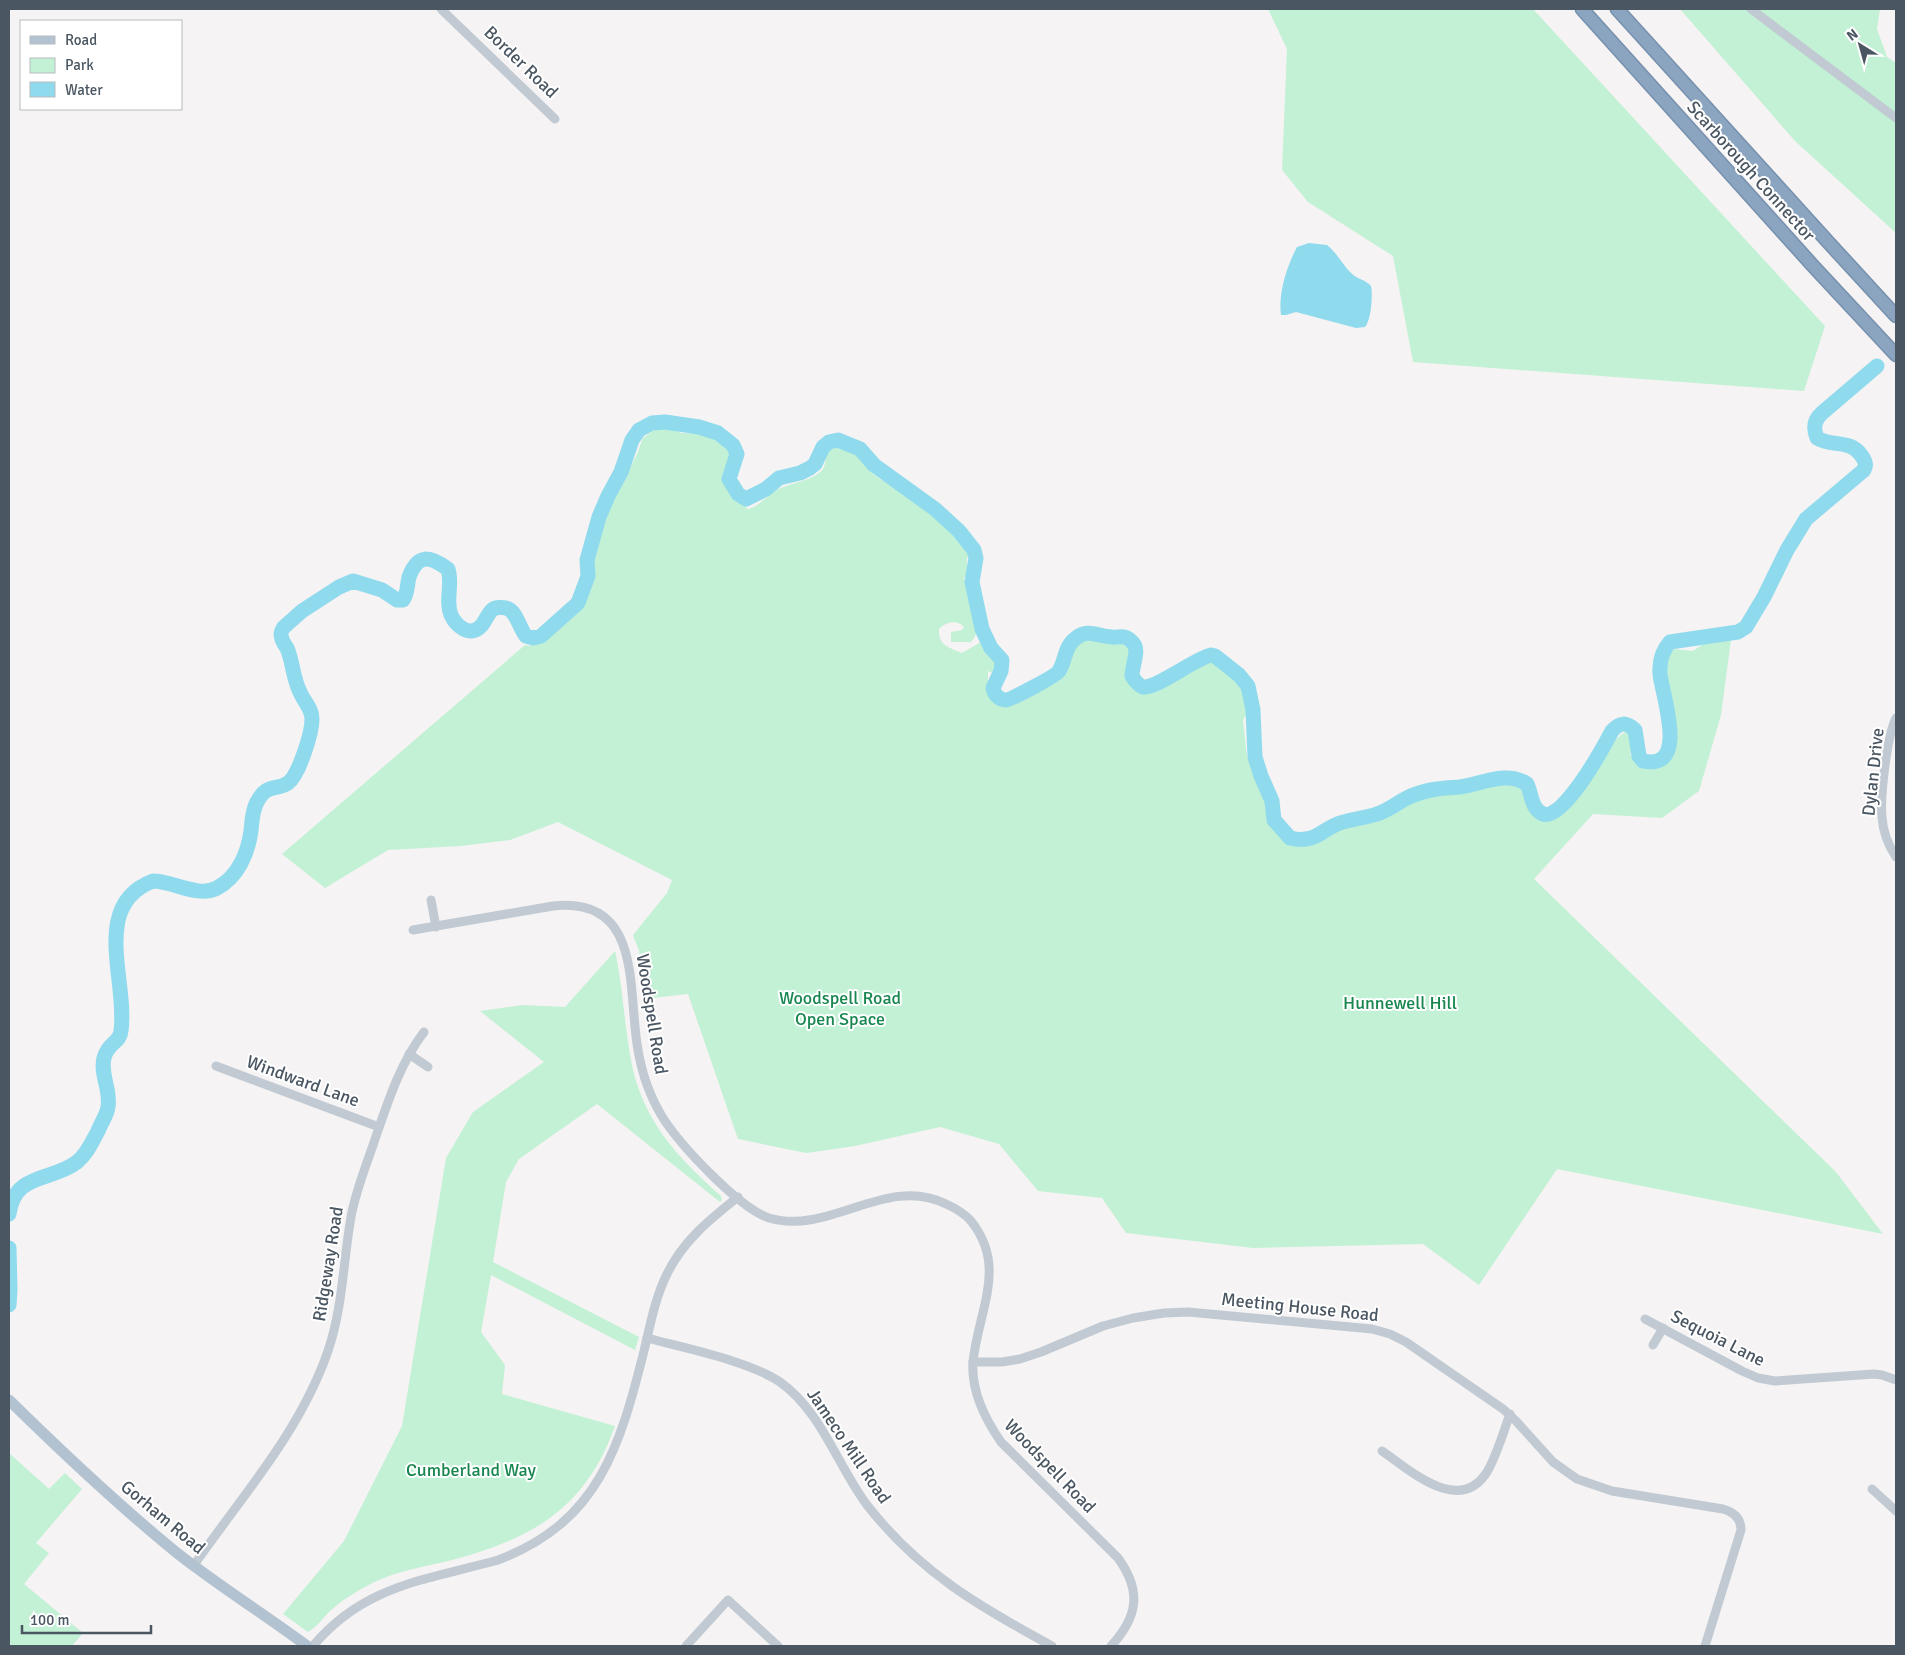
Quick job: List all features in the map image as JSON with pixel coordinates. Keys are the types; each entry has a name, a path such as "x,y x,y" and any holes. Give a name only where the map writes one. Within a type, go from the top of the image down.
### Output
{"highway":[{"name":"Scarborough Connector","path":"1582,9 1896,355"},
{"name":"Scarborough Connector","path":"1617,9 1896,316"}],"main road":[{"name":"Gorham Road","path":"9,1400 93,1481 140,1522 194,1565 307,1646"}],"street":[{"name":"Border Road","path":"441,9 555,119"},
{"path":"1751,9 1896,118"},
{"name":"Dylan Drive","path":"1896,718 1889,742 1881,807 1887,841 1896,857"},
{"path":"431,900 436,926"},
{"name":"Woodspell Road","path":"413,930 567,904 588,909 604,917 615,928 624,944 629,966 638,1050 644,1076 654,1102 678,1139 692,1155 738,1198 769,1218 785,1220 819,1217 901,1195 928,1197 952,1206 970,1220 983,1238 989,1256 988,1282 973,1362 978,1397 989,1426 1001,1442 1118,1558 1130,1576 1134,1596 1132,1614 1126,1629 1111,1646"},
{"name":"Ridgeway Road","path":"194,1565 287,1435 304,1408 316,1382 333,1336 340,1304 348,1234 355,1201 398,1075 424,1032"},
{"path":"409,1054 428,1067"},
{"name":"Windward Lane","path":"216,1066 379,1127"},
{"path":"313,1646 336,1621 367,1600 394,1588 512,1555 540,1541 564,1522 585,1500 599,1481 622,1430 666,1276 680,1252 697,1230 738,1198"},
{"name":"Meeting House Road","path":"973,1362 1002,1362 1020,1359 1104,1326 1133,1318 1164,1313 1188,1312 1381,1332 1406,1342 1510,1414 1552,1462 1577,1480 1612,1491 1723,1509 1736,1516 1741,1524 1741,1530 1705,1646"},
{"name":"Sequoia Lane","path":"1645,1319 1742,1371 1767,1380 1874,1374 1896,1380"},
{"path":"1653,1345 1663,1328"},
{"name":"Jameco Mill Road","path":"647,1338 744,1366 778,1381 797,1397 814,1416 844,1470 867,1504 908,1550 955,1590 996,1616 1052,1646"},
{"path":"1382,1451 1438,1488 1446,1490 1465,1489 1481,1480 1486,1472 1510,1414"},
{"path":"1872,1489 1896,1511"},
{"path":"686,1646 728,1600 778,1646"}],"green space":[{"path":"1268,9 1533,9 1825,326 1804,391 1413,362 1393,256 1308,202 1282,170 1287,49"},
{"path":"1680,9 1880,9 1877,29 1887,57 1896,63 1896,233 1795,141"},
{"name":"Hunnewell Hill","path":"666,427 681,433 705,434 727,445 732,458 725,469 725,477 735,494 744,501 747,509 754,507 780,488 819,473 823,469 829,450 839,447 855,452 865,461 873,474 931,511 946,523 969,546 972,558 969,555 967,558 967,575 964,578 975,611 977,628 971,642 951,642 951,632 962,630 964,627 955,622 948,623 939,629 940,639 945,645 962,653 981,642 994,651 998,659 998,669 995,674 988,671 988,684 994,696 1000,700 1017,700 1027,697 1052,684 1063,670 1074,644 1079,639 1087,636 1098,636 1103,642 1126,642 1131,652 1130,677 1140,685 1160,682 1206,660 1215,659 1218,664 1233,675 1250,697 1246,700 1249,710 1243,720 1247,756 1265,794 1267,816 1275,832 1295,845 1309,844 1337,831 1388,815 1412,803 1444,791 1464,791 1501,783 1520,783 1527,802 1532,807 1545,813 1558,812 1569,805 1579,794 1606,753 1625,732 1631,733 1633,748 1630,754 1641,766 1652,769 1663,766 1673,751 1677,735 1665,671 1667,659 1673,649 1693,651 1709,640 1725,637 1731,640 1721,715 1699,791 1662,818 1593,814 1534,879 1836,1172 1883,1234 1557,1169 1479,1285 1423,1244 1253,1248 1126,1233 1102,1198 1038,1191 999,1144 940,1127 855,1146 806,1153 738,1139 688,994 652,998 647,996 645,992 639,951 633,935 667,893 672,880 558,822 510,840 461,846 388,850 325,888 282,854 525,645 529,646 541,642 572,615 586,596 593,577 593,556 610,502 622,484 643,438 656,429"},
{"name":"Cumberland Way","path":"615,951 631,1060 636,1081 644,1101 653,1119 676,1152 721,1196 722,1200 720,1202 597,1104 519,1159 506,1182 493,1262 639,1337 635,1350 491,1275 481,1332 505,1365 502,1394 615,1426 603,1454 589,1479 572,1499 553,1516 531,1530 481,1552 406,1571 379,1580 341,1602 308,1632 283,1614 344,1541 402,1426 446,1158 473,1112 544,1062 480,1011 522,1005 565,1007"},
{"path":"9,1453 49,1489 65,1473 82,1489 36,1543 49,1553 24,1584 83,1633 72,1646 9,1646"}],"water":[{"path":"1309,243 1327,245 1351,273 1371,286 1371,308 1365,327 1356,328 1296,312 1281,315 1282,289 1290,263 1297,247"}],"waterway":[{"path":"9,1214 18,1191 26,1184 56,1173 81,1159 91,1144 106,1113 109,1101 103,1070 104,1058 121,1031 122,1011 116,946 117,926 122,908 134,892 153,881 194,890 210,891 231,878 241,864 247,848 250,839 252,816 257,802 264,792 288,783 296,772 307,743 312,715 294,676 289,653 282,638 281,632 284,627 302,611 339,587 353,581 382,590 397,600 403,600 407,592 409,577 416,564 421,560 430,559 448,569 450,580 449,609 453,619 464,629 468,631 477,629 492,610 503,607 513,613 526,636 533,638 541,636 578,603 588,576 587,560 599,517 621,472 632,440 639,430 652,423 665,422 699,427 718,433 733,445 737,454 729,479 738,494 746,499 766,489 779,478 800,473 810,468 815,464 823,447 829,442 838,440 860,449 874,465 935,509 959,531 974,550 976,558 972,582 982,629 991,648 1002,660 1001,671 993,688 1001,699 1006,700 1016,696 1056,674 1061,667 1069,645 1080,635 1089,633 1107,637 1124,637 1131,640 1136,649 1132,676 1143,687 1157,683 1204,658 1211,655 1215,656 1239,675 1248,686 1253,710 1255,757 1272,801 1274,820 1290,838 1306,839 1312,838 1340,823 1382,812 1407,798 1423,792 1503,778 1511,778 1527,784 1536,809 1543,814 1551,813 1561,807 1572,795 1592,766 1612,731 1623,724 1635,730 1639,756 1643,761 1657,761 1666,755 1670,743 1670,729 1660,674 1661,661 1665,649 1670,642 1738,632 1746,627 1764,597 1787,550 1806,519 1864,470 1864,461 1857,450 1846,445 1822,441 1817,438 1815,424 1817,418 1822,413 1877,366"},
{"path":"9,1248 9,1305"}],"park label":[{"name":"Woodspell Road Open Space","path":"840,1008"}]}
